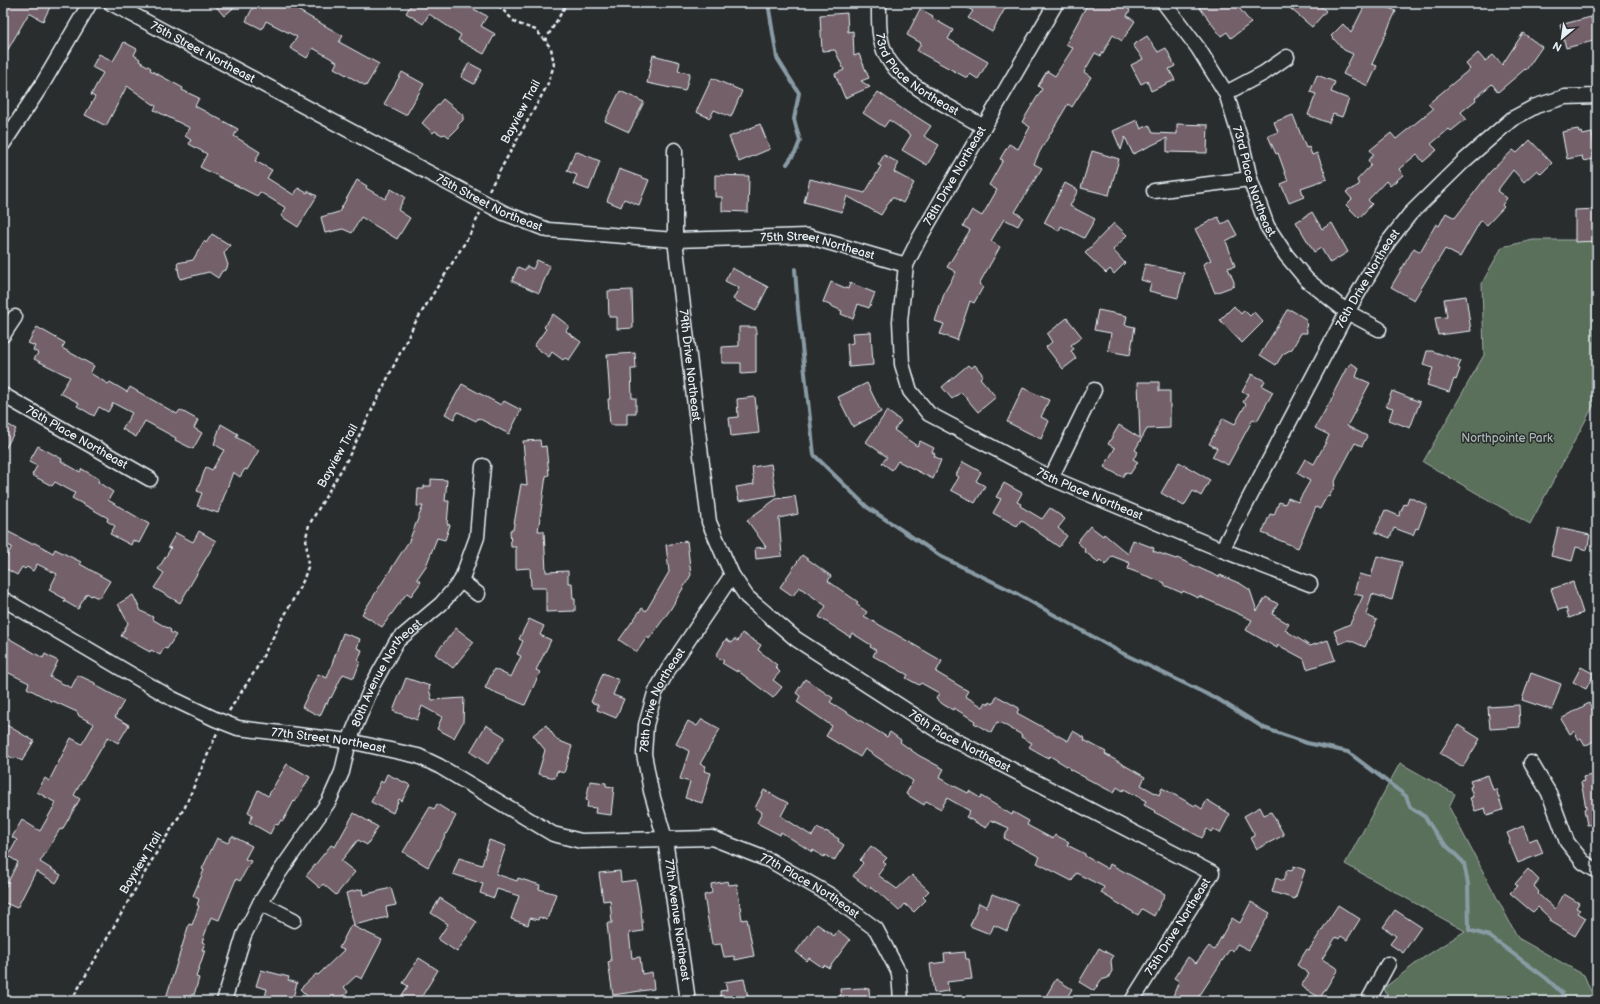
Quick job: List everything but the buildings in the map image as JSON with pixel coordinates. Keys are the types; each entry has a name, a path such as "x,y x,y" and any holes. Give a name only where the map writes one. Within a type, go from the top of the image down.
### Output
{"street":[{"path":"3,144 90,3"},
{"name":"75th Street Northeast","path":"112,3 504,213 548,230 675,240 807,236 906,265"},
{"name":"73rd Place Northeast","path":"880,3 881,42 892,67 908,82 984,127"},
{"name":"78th Drive Northeast","path":"902,364 900,321 906,265 918,238 1056,3"},
{"name":"73rd Place Northeast","path":"1164,3 1198,48 1226,93 1242,144 1250,179 1267,226 1286,255 1307,280 1347,312 1379,329"},
{"path":"1226,93 1264,73 1287,57"},
{"name":"76th Drive Northeast","path":"1222,550 1347,312 1388,242 1410,214 1465,160 1512,119 1536,106 1565,97 1597,96"},
{"name":"79th Drive Northeast","path":"675,150 675,240 709,522 732,575"},
{"path":"1154,191 1250,179"},
{"path":"3,335 15,317"},
{"name":"75th Place Northeast","path":"902,364 910,391 929,414 1050,478 1222,550 1310,584"},
{"path":"1050,478 1094,390"},
{"name":"76th Place Northeast","path":"3,395 150,479"},
{"name":"80th Avenue Northeast","path":"224,1001 244,935 260,902 330,801 342,772 350,741 373,684 397,642 442,604 461,581 477,537 483,466"},
{"name":"78th Drive Northeast","path":"665,839 649,784 644,754 646,725 655,693 668,670 732,575"},
{"name":"76th Place Northeast","path":"732,575 747,597 796,639 943,734 1212,873"},
{"path":"461,581 478,594"},
{"name":"77th Street Northeast","path":"3,599 173,699 238,728 350,741 418,756 439,766 552,834 580,841 665,839"},
{"path":"1531,763 1549,793 1567,842 1583,862 1597,871"},
{"name":"77th Place Northeast","path":"665,839 712,838 771,862 830,895 876,929 899,973 901,1001"},
{"name":"77th Avenue Northeast","path":"665,839 688,1001"},
{"name":"75th Drive Northeast","path":"1132,1001 1212,873"},
{"path":"260,902 294,920"},
{"path":"1368,1001 1388,964"}],"path":[{"name":"Bayview Trail","path":"489,189 547,86 554,65 551,48 536,30 516,23 496,3"},
{"path":"545,41 567,3"},
{"name":"Bayview Trail","path":"230,710 255,671 302,582 308,567 306,537 309,525 351,453 415,323 468,236 479,215"},
{"name":"Bayview Trail","path":"71,1001 155,855 185,807 218,730"}],"green space":[{"name":"Northpointe Park","path":"1533,240 1597,240 1597,399 1530,524 1423,462 1484,355 1482,283 1502,247"},
{"path":"1400,763 1455,794 1449,807 1518,938 1584,975 1595,1001 1389,1001 1384,988 1423,958 1465,931 1345,864"}],"waterway":[{"path":"768,3 777,58 799,93 794,119 800,141 796,151 787,164"},
{"path":"795,269 814,455 867,507 942,557 1010,590 1120,652 1221,701 1264,728 1307,743 1348,752 1406,796 1410,807 1425,817 1438,837 1464,863 1468,884 1469,930 1489,936 1546,978 1562,993 1563,1001"}]}
